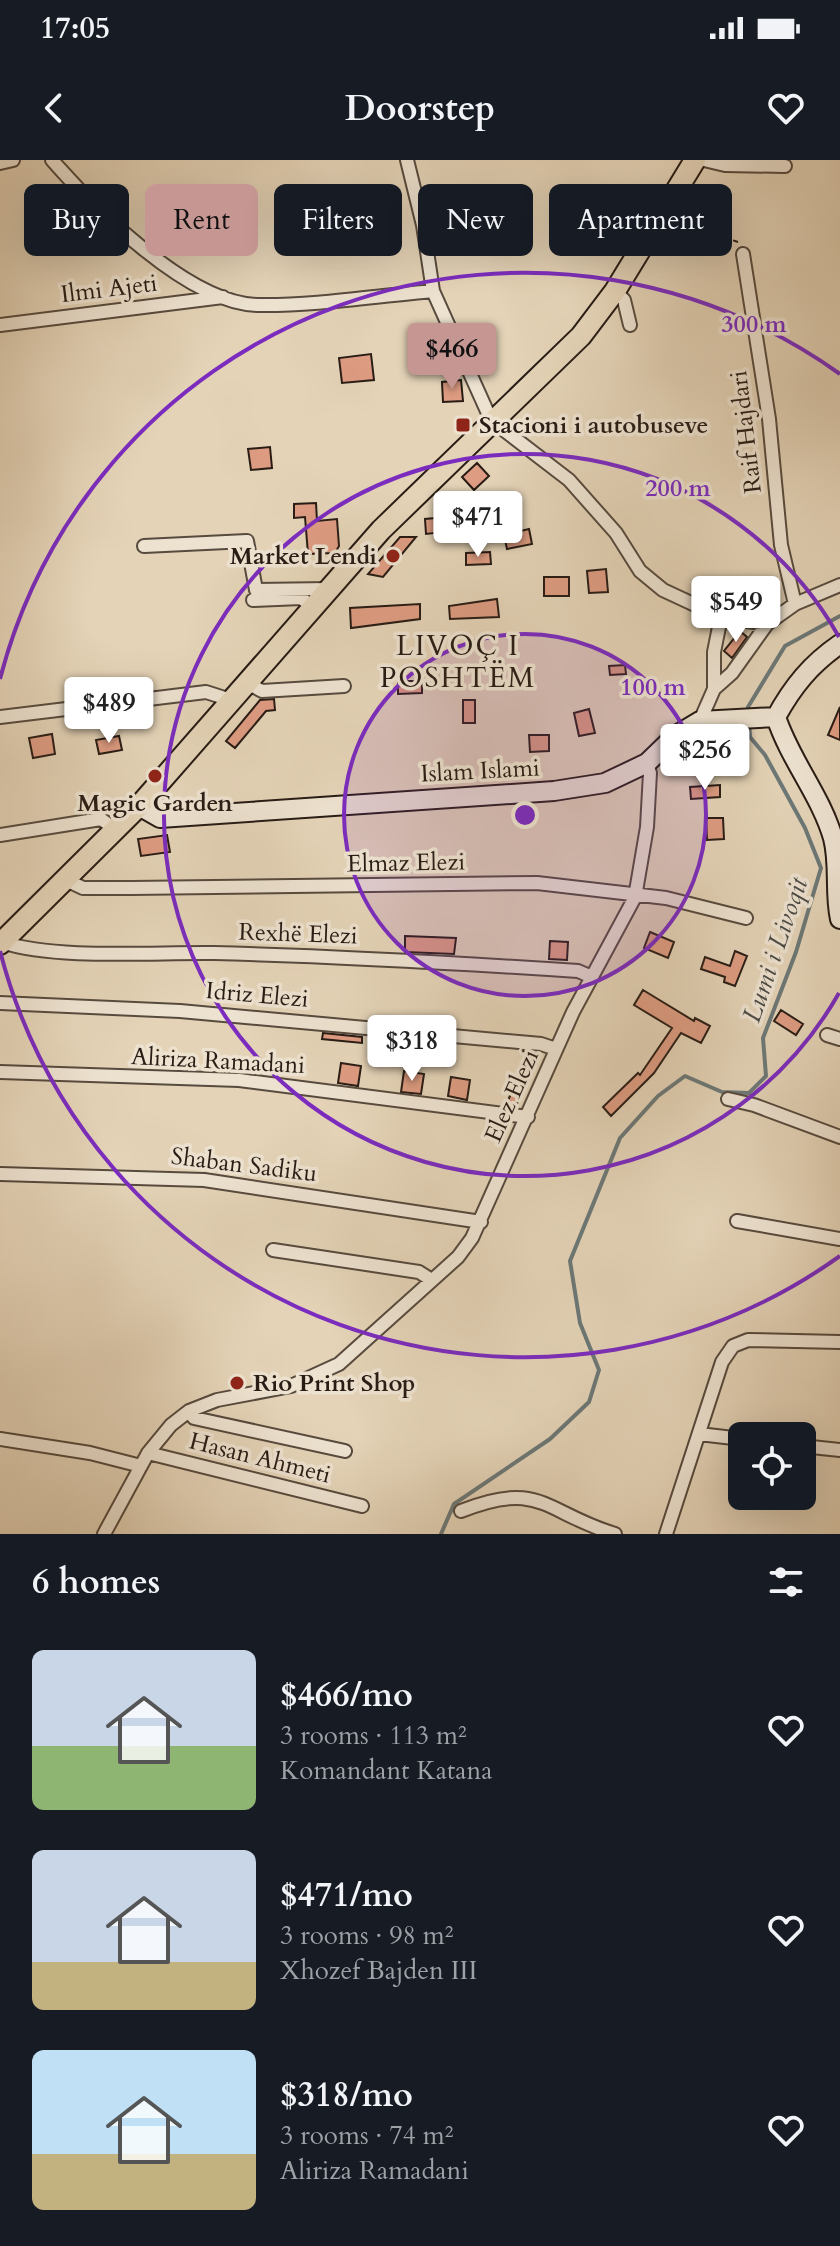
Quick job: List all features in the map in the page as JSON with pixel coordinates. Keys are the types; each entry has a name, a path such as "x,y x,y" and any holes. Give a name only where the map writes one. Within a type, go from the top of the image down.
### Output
{"main road":[{"path":"680,184 695,160"},
{"path":"1,943 139,806 381,530 581,336 615,291 636,256"}],"street":[{"path":"0,163 13,160"},
{"name":"Ilmi Ajeti","path":"52,160 87,201 135,245 223,297 255,305 433,291"},
{"path":"407,160 418,205"},
{"path":"704,160 725,165 785,166"},
{"name":"Raif Hajdari","path":"743,254 769,419 781,545 795,604"},
{"path":"428,256 433,291 476,394 491,420 569,480 598,509 640,571 663,590 721,617 767,624"},
{"path":"615,291 624,300 630,325"},
{"name":"Ilmi Ajeti","path":"0,325 223,297"},
{"path":"144,546 247,541 256,590 329,589"},
{"path":"714,689 732,673 767,624 795,604 840,585"},
{"path":"253,600 301,598 314,608"},
{"path":"721,617 714,652 714,689 700,721 771,717"},
{"path":"771,717 799,679 818,659 840,644"},
{"path":"249,684 262,691 344,686"},
{"path":"0,717 206,692 234,701"},
{"path":"771,717 832,835 838,864 840,919"},
{"name":"Islam Islami","path":"139,806 160,818 554,791 605,783 647,763 675,736 700,721"},
{"name":"Elez Elezi","path":"189,1411 217,1400 313,1379 362,1345 430,1279 458,1257 481,1222 556,1049 635,897 647,827 650,773 647,763"},
{"path":"0,835 101,819 116,830"},
{"name":"Elmaz Elezi","path":"66,880 83,888 537,883 635,897 666,898 746,918"},
{"name":"Rexhë Elezi","path":"1,943 97,952 335,956 578,971 592,977"},
{"name":"Idriz Elezi","path":"0,1003 319,1022 541,1044 556,1049"},
{"path":"827,1035 840,1039"},
{"name":"Aliriza Ramadani","path":"0,1072 239,1080 528,1117"},
{"path":"728,1099 754,1105 840,1137"},
{"name":"Shaban Sadiku","path":"0,1174 127,1175 204,1180 481,1222"},
{"path":"737,1221 840,1239"},
{"path":"273,1250 419,1272 430,1279"},
{"path":"666,1534 722,1362 733,1346 748,1340 840,1342"},
{"path":"104,1534 148,1453 171,1425 189,1411 194,1418 345,1451"},
{"path":"699,1434 728,1437"},
{"path":"0,1439 90,1453 141,1466"},
{"path":"816,1447 840,1450"},
{"name":"Hasan Ahmeti","path":"148,1453 362,1506"},
{"path":"461,1511 488,1500 520,1495 552,1505 595,1528 615,1534"}],"path":[{"path":"732,240 737,241 743,254"}],"building":[{"path":"371,354 374,380 342,383 339,358"},
{"path":"461,380 463,401 443,402 442,382"},
{"path":"270,447 272,468 251,470 248,449"},
{"path":"477,463 489,476 474,490 462,477"},
{"path":"316,503 317,521 337,519 339,546 335,553 308,554 305,517 294,518 294,504"},
{"path":"447,517 447,522 469,520 470,529 426,534 425,519"},
{"path":"529,529 532,544 507,549 504,535"},
{"name":"Market Lendi","path":"400,537 416,537 383,577 368,574"},
{"path":"490,552 491,564 466,565 466,553"},
{"path":"606,569 608,592 589,593 587,571"},
{"path":"544,577 569,577 569,596 544,596"},
{"path":"497,599 499,617 450,619 449,606"},
{"path":"420,604 420,619 351,628 350,608"},
{"path":"740,631 747,637 732,658 724,651"},
{"path":"625,665 626,674 610,675 609,666"},
{"path":"398,681 422,681 422,693 398,694"},
{"path":"274,699 275,710 266,711 235,748 226,741 260,700"},
{"path":"463,700 475,700 475,723 463,723"},
{"path":"840,707 840,740 828,735"},
{"path":"589,709 595,733 579,736 574,713"},
{"path":"52,734 55,754 33,758 29,738"},
{"path":"529,735 549,735 549,751 530,752"},
{"path":"119,736 122,750 99,754 96,740"},
{"path":"720,785 720,797 691,799 690,787"},
{"path":"706,818 723,818 724,839 707,840"},
{"path":"167,835 170,852 141,856 138,839"},
{"path":"650,932 674,942 668,958 644,948"},
{"path":"405,936 456,938 454,954 405,952"},
{"path":"550,941 568,942 567,960 549,959"},
{"path":"735,951 747,956 735,986 724,982 725,977 701,969 705,957 730,966"},
{"path":"643,990 694,1021 695,1018 710,1026 701,1043 681,1033 654,1073 611,1116 603,1107 638,1073 640,1075 672,1028 634,1005"},
{"path":"781,1010 803,1024 796,1035 774,1021"},
{"path":"323,1033 362,1037 362,1043 322,1039"},
{"path":"529,1052 539,1053 516,1106 506,1105"},
{"path":"341,1063 361,1066 358,1086 338,1083"},
{"path":"404,1071 424,1074 421,1094 401,1092"},
{"path":"451,1077 470,1080 467,1100 448,1096"}],"waterway":[{"name":"Lumi i Livoqit","path":"748,714 748,707 785,646 840,616"},
{"name":"Lumi i Livoqit","path":"441,1534 454,1504 550,1439 589,1402 599,1370 580,1323 570,1261 620,1138 658,1096 685,1076 722,1092 749,1093 766,1076 763,1038 796,952 821,868 805,828 765,755 750,737 749,722"}],"place":[{"name":"Stacioni i autobuseve","path":"463,425"},
{"name":"Market Lendi","path":"393,556"},
{"name":"Magic Garden","path":"155,776"},
{"name":"Rio Print Shop","path":"237,1383"}],"district":[{"name":"LIVOÇ I POSHTËM","path":"458,662"}]}
